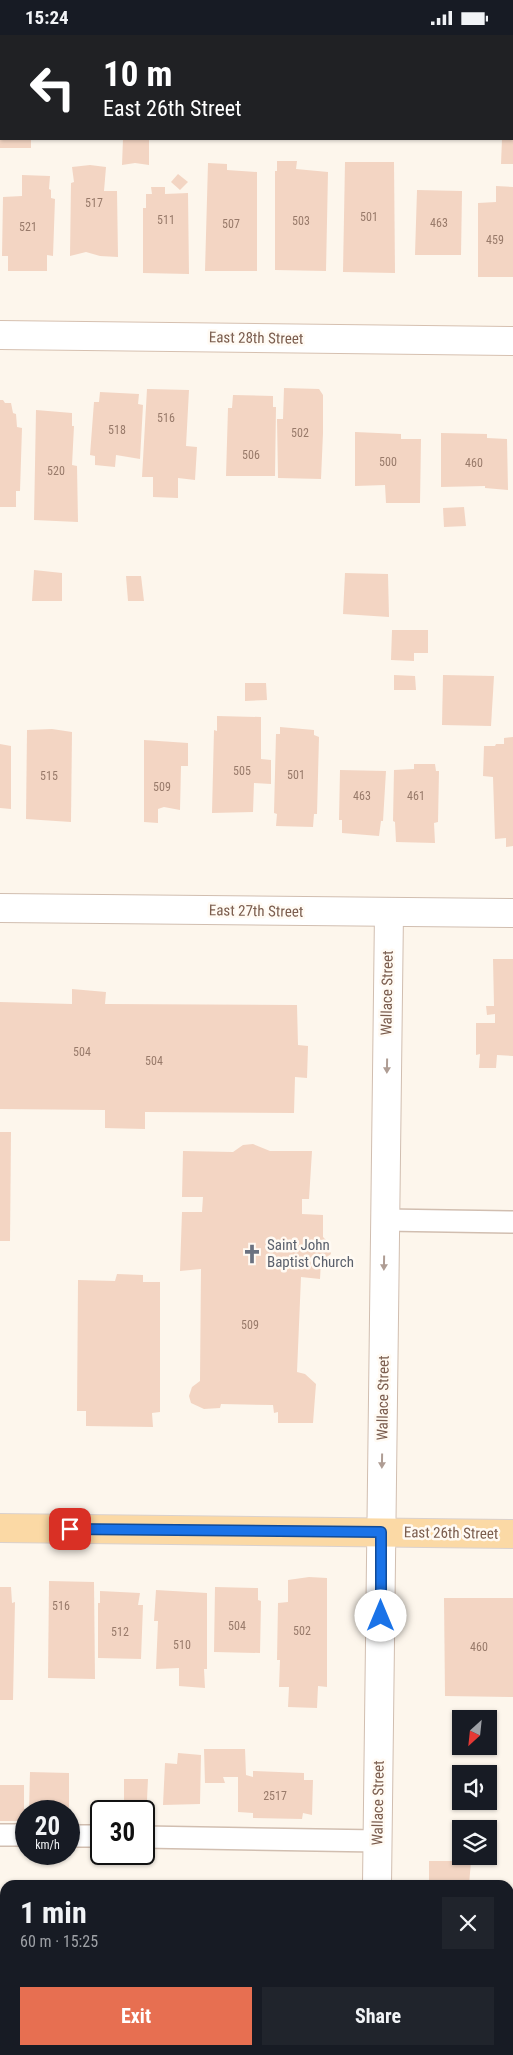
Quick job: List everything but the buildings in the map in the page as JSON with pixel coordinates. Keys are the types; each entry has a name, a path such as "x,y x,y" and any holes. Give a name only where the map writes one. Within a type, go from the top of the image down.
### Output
{"main road":[{"name":"East 26th Street","path":"0,1528 513,1534"}],"street":[{"name":"East 28th Street","path":"0,335 513,341"},
{"name":"East 27th Street","path":"0,908 513,913"},
{"name":"Wallace Street","path":"377,1880 388,912"}],"lane":[{"path":"385,1220 513,1222"},
{"path":"0,1835 15,1835"},
{"path":"155,1837 378,1841"}],"place":[{"name":"Saint John Baptist Church","path":"252,1254"}],"route":[{"path":"70,1529 381,1532 381,1616"}]}
